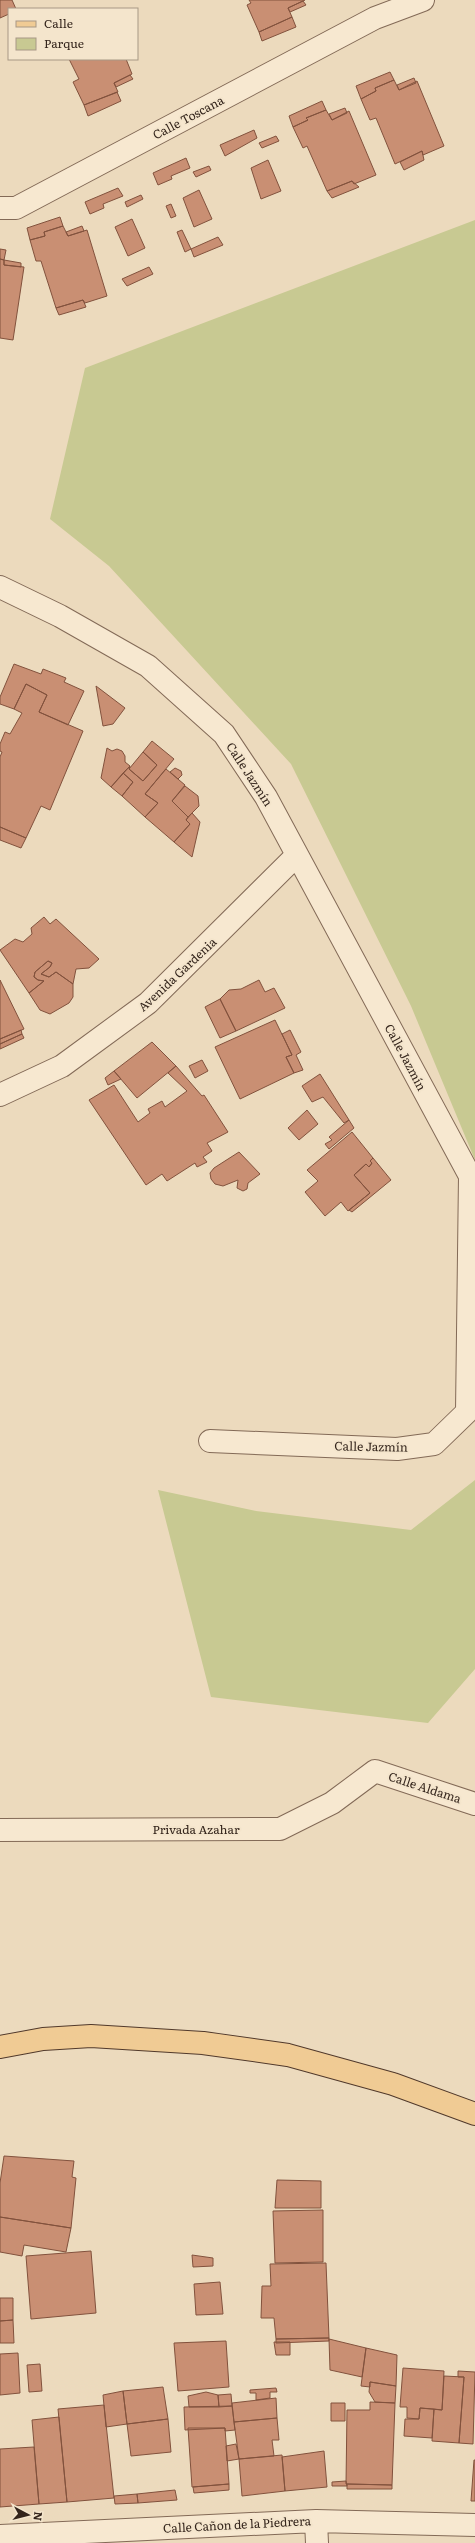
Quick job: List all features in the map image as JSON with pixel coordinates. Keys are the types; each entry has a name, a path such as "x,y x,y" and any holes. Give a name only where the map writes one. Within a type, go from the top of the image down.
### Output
{"main road":[{"path":"0,2047 43,2039 91,2036 202,2043 288,2055 393,2084 475,2114"}],"street":[{"name":"Calle Toscana","path":"0,208 16,208 371,9 423,0"},
{"name":"Calle Jazmín","path":"0,587 60,616 148,666 218,729 266,796 296,856 470,1176 467,1412 434,1444 397,1449 210,1440"},
{"name":"Avenida Gardenia","path":"0,1094 62,1066 148,1004 296,856"},
{"name":"Calle Aldama","path":"375,1771 475,1804"},
{"name":"Privada Azahar","path":"0,1830 280,1829 332,1803 375,1771"},
{"name":"Calle Cañon de la Piedrera","path":"0,2536 316,2521 475,2525"},
{"path":"316,2521 317,2543"}],"green space":[{"path":"475,220 475,1160 411,1006 291,764 109,566 50,519 85,368"},
{"path":"475,1480 475,1669 428,1723 211,1697 158,1490 256,1511 411,1530"}],"building":[{"path":"0,0 12,0 16,8 8,8 8,14 0,18"},
{"path":"249,0 305,0 288,8 292,17 259,32 247,5 251,3"},
{"path":"303,1 306,5 290,12 288,8"},
{"path":"292,17 296,27 262,41 259,32"},
{"path":"70,60 126,60 132,74 114,83 118,92 84,105 73,82 79,79"},
{"path":"390,72 394,80 375,88 376,91 361,99 356,86"},
{"path":"130,75 133,79 116,87 114,83"},
{"path":"414,78 416,83 399,90 397,85"},
{"path":"394,80 399,90 417,81 444,146 423,155 422,151 395,164 376,118 370,120 361,99 376,91 375,88"},
{"path":"117,92 121,101 88,116 84,105"},
{"path":"322,101 326,110 306,118 308,120 293,127 289,116"},
{"path":"345,108 347,113 332,120 329,114"},
{"path":"326,110 332,120 349,111 376,175 354,184 352,181 327,191 307,146 303,148 293,127 308,120 306,118"},
{"path":"254,130 257,138 225,156 220,145"},
{"path":"276,136 279,141 262,148 259,143"},
{"path":"422,151 424,160 404,170 400,162"},
{"path":"186,158 190,168 171,176 172,179 158,185 153,173"},
{"path":"268,160 281,191 261,199 251,168"},
{"path":"209,166 211,170 196,177 193,172"},
{"path":"352,181 359,187 332,198 327,191"},
{"path":"118,188 123,196 103,204 104,208 90,214 85,202"},
{"path":"199,190 212,219 194,227 183,198"},
{"path":"141,195 143,199 127,207 125,202"},
{"path":"171,204 176,216 171,218 166,206"},
{"path":"60,217 63,226 44,232 45,236 30,240 27,228"},
{"path":"132,219 145,248 128,256 115,227"},
{"path":"63,226 68,236 87,230 107,296 85,303 83,300 56,308 41,261 36,261 30,240 45,236 44,232"},
{"path":"82,226 84,231 68,236 66,232"},
{"path":"182,230 191,249 185,252 177,232"},
{"path":"218,237 223,245 194,257 191,249"},
{"path":"0,249 6,250 4,260 0,259"},
{"path":"0,259 4,260 4,265 24,267 13,340 0,338"},
{"path":"4,260 21,263 21,267 4,265"},
{"path":"149,267 153,274 127,286 122,279"},
{"path":"83,300 86,307 59,315 56,308"},
{"path":"14,664 41,674 43,669 66,678 64,682 84,691 68,725 39,712 47,695 26,684 14,709 0,704 0,697"},
{"path":"26,684 47,695 39,712 83,731 50,810 41,806 26,838 0,827 0,757 2,752 0,751 0,744 5,732 10,734 22,713 14,709"},
{"path":"96,686 125,708 113,724 103,726"},
{"path":"152,741 174,759 145,794 158,803 145,817 122,796 133,782 123,773 130,766 129,769 143,781 157,765 143,752"},
{"path":"107,748 112,751 117,749 122,751 125,756 125,762 130,766 111,787 101,778"},
{"path":"143,752 157,765 143,781 129,769"},
{"path":"175,768 181,771 182,775 178,779 170,772"},
{"path":"166,769 185,785 172,801 188,817 186,820 190,824 174,842 145,817 158,803 145,794"},
{"path":"123,773 133,782 122,796 111,787"},
{"path":"185,786 198,796 199,806 188,817 172,801"},
{"path":"192,813 200,822 192,857 174,842 190,824 186,820"},
{"path":"0,827 26,838 21,848 0,840"},
{"path":"44,917 50,924 56,919 99,959 89,968 76,969 73,984 56,972 49,977 41,974 50,967 52,963 48,961 35,972 34,977 38,980 44,981 29,993 0,950 15,939 23,942 32,934 31,928"},
{"path":"48,961 52,963 50,967 41,974 49,977 56,972 73,984 73,997 69,1003 50,1014 40,1010 29,993 44,981 38,980 34,977 35,972"},
{"path":"0,980 24,1029 0,1039"},
{"path":"259,980 265,992 274,988 285,1008 236,1031 220,999 229,990 241,989"},
{"path":"220,999 236,1031 220,1038 205,1007"},
{"path":"275,1020 292,1055 286,1057 294,1073 240,1099 215,1047"},
{"path":"21,1030 22,1034 0,1044 0,1039"},
{"path":"290,1030 301,1052 296,1055 303,1070 294,1073 286,1057 292,1055 282,1034"},
{"path":"22,1034 24,1038 0,1049 0,1044"},
{"path":"152,1042 176,1066 137,1098 114,1071"},
{"path":"202,1060 208,1071 195,1078 189,1066"},
{"path":"176,1066 202,1096 204,1095 228,1132 207,1143 212,1151 203,1157 207,1162 197,1167 195,1163 167,1181 162,1174 146,1185 89,1100 114,1085 138,1122 150,1113 148,1109 162,1101 165,1107 187,1091 168,1073"},
{"path":"114,1071 121,1079 108,1085 105,1078"},
{"path":"320,1074 349,1120 344,1123 323,1097 312,1102 302,1086"},
{"path":"307,1110 318,1124 299,1140 288,1128"},
{"path":"349,1120 354,1128 329,1149 325,1144 332,1140 329,1137"},
{"path":"352,1132 373,1158 370,1161 372,1163 369,1167 366,1164 354,1175 370,1193 348,1211 341,1202 325,1216 305,1192 318,1181 307,1170"},
{"path":"239,1152 260,1174 248,1183 247,1189 243,1191 237,1188 238,1180 223,1186 215,1184 211,1179 210,1173 214,1168"},
{"path":"373,1158 391,1180 352,1212 349,1210 370,1193 354,1175 366,1164 369,1167 372,1163 370,1161"},
{"path":"4,2156 74,2161 72,2177 76,2178 71,2228 0,2217 0,2183"},
{"path":"277,2180 321,2181 321,2208 275,2208"},
{"path":"323,2210 323,2262 275,2263 273,2211"},
{"path":"0,2217 71,2228 66,2252 24,2245 22,2256 0,2252"},
{"path":"91,2251 96,2313 31,2319 26,2256"},
{"path":"192,2255 213,2258 213,2266 193,2267"},
{"path":"326,2263 329,2338 276,2339 274,2318 261,2318 262,2286 271,2286 270,2264"},
{"path":"220,2282 223,2314 196,2315 194,2284"},
{"path":"0,2298 13,2298 13,2320 0,2321"},
{"path":"13,2320 14,2343 0,2343 0,2321"},
{"path":"329,2338 329,2341 276,2343 276,2339"},
{"path":"329,2339 366,2348 362,2377 330,2370"},
{"path":"226,2341 229,2387 178,2391 174,2343"},
{"path":"274,2342 290,2342 290,2355 276,2355"},
{"path":"366,2348 397,2355 396,2386 370,2382 370,2387 361,2386"},
{"path":"18,2353 20,2393 0,2395 0,2354"},
{"path":"40,2364 42,2391 29,2392 27,2365"},
{"path":"403,2368 444,2371 442,2410 420,2408 419,2419 407,2418 407,2407 400,2407"},
{"path":"458,2371 475,2372 473,2444 459,2443 464,2377 458,2377"},
{"path":"444,2376 464,2377 459,2443 432,2441 434,2409 442,2410"},
{"path":"370,2382 396,2386 395,2403 375,2402 369,2392"},
{"path":"163,2387 168,2419 127,2424 123,2391"},
{"path":"276,2388 277,2392 270,2392 270,2398 256,2400 256,2393 250,2393 250,2390"},
{"path":"123,2391 127,2424 106,2427 103,2395"},
{"path":"206,2392 218,2395 219,2407 189,2407 188,2396"},
{"path":"231,2394 232,2406 219,2407 218,2395"},
{"path":"276,2398 277,2418 234,2422 232,2403"},
{"path":"370,2402 395,2403 392,2485 346,2484 347,2410 370,2410"},
{"path":"331,2403 345,2403 345,2421 331,2421"},
{"path":"104,2405 114,2498 67,2502 58,2409"},
{"path":"232,2406 235,2430 225,2431 225,2428 185,2430 184,2407"},
{"path":"420,2408 434,2409 432,2438 404,2436 405,2419 419,2419"},
{"path":"59,2417 67,2502 39,2504 32,2420"},
{"path":"277,2418 279,2440 272,2440 274,2456 239,2459 234,2422"},
{"path":"168,2419 171,2452 131,2456 127,2424"},
{"path":"188,2428 225,2428 229,2484 192,2487"},
{"path":"236,2444 239,2459 227,2461 226,2446"},
{"path":"34,2447 39,2504 0,2507 0,2449"},
{"path":"324,2451 327,2487 285,2491 282,2457"},
{"path":"282,2455 285,2491 242,2496 239,2459"},
{"path":"474,2460 475,2501 471,2501"},
{"path":"346,2481 347,2486 332,2486 332,2482"},
{"path":"229,2484 229,2490 194,2493 193,2487"},
{"path":"347,2484 392,2485 392,2489 347,2489"},
{"path":"175,2490 177,2500 138,2503 137,2494"},
{"path":"137,2494 138,2503 115,2504 114,2496"}]}
